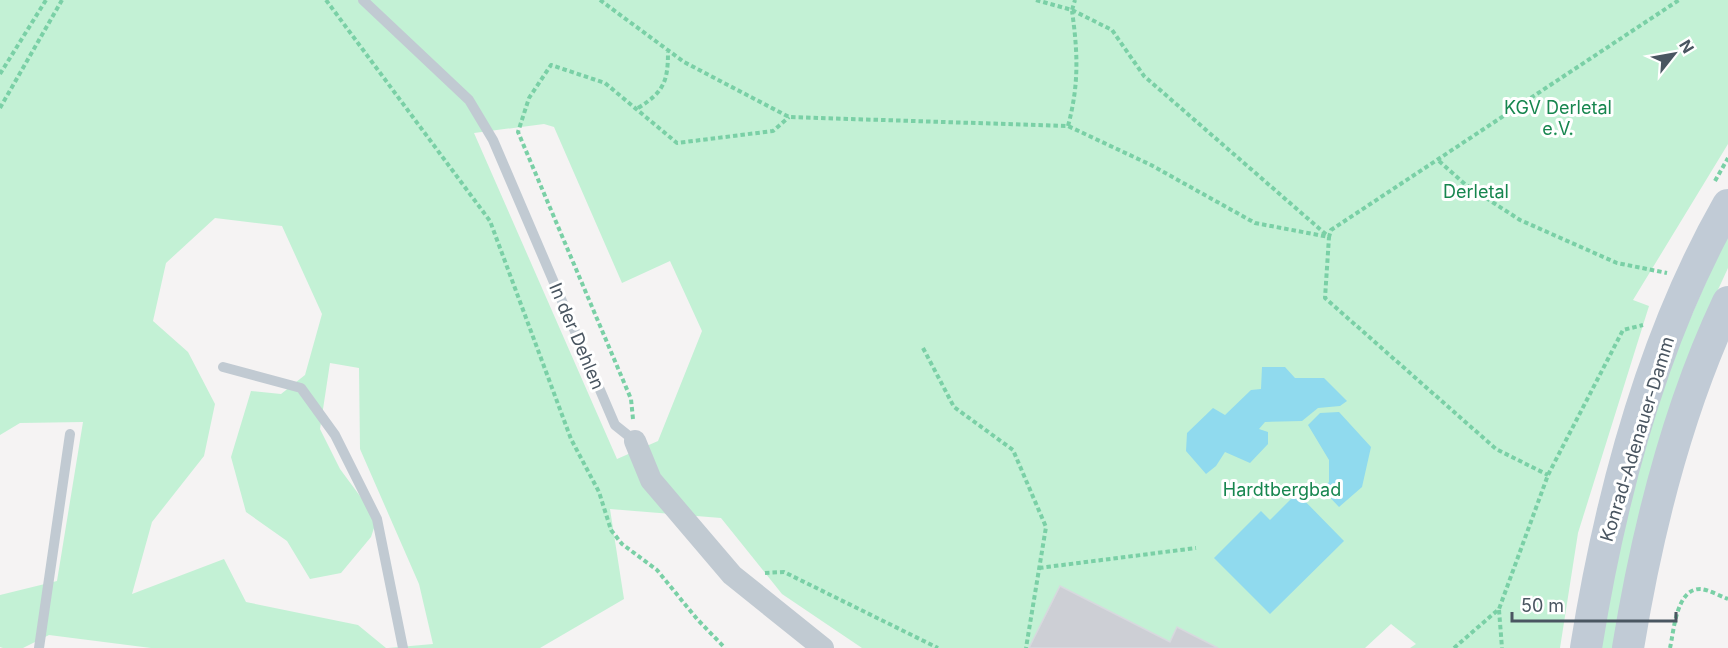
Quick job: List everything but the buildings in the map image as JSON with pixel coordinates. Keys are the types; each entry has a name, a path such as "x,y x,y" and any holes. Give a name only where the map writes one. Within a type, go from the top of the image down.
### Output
{"main road":[{"name":"Konrad-Adenauer-Damm","path":"1586,648 1600,562 1651,381 1671,328 1728,205"},
{"path":"1628,648 1657,507 1684,416 1728,302"}],"street":[{"name":"In der Dehlen","path":"635,441 651,480 732,575 823,648"}],"lane":[{"name":"In der Dehlen","path":"363,0 469,100 493,140 615,425 635,441"},
{"path":"223,367 301,388 335,435 377,519 403,648"},
{"path":"39,648 70,434"}],"path":[{"path":"0,74 46,0"},
{"path":"0,108 62,0"},
{"path":"326,0 490,222 571,439 599,492 611,530 622,544 657,570 697,619 725,648"},
{"path":"600,0 684,62 789,117 1068,126 1152,165 1255,223 1329,237"},
{"path":"1036,0 1072,10 1112,30 1144,76 1329,237"},
{"path":"1068,126 1077,92 1077,44 1072,10 1075,0"},
{"path":"1548,475 1496,449 1325,298 1329,237 1331,230 1439,161 1679,0"},
{"path":"638,108 651,101 660,91 668,73 668,51"},
{"path":"635,441 631,399 518,132 529,98 551,65 605,83 638,108 677,143 773,131 789,117"},
{"path":"1439,161 1466,185 1520,220 1617,263 1668,274"},
{"path":"1502,648 1499,609 1548,475 1623,330 1650,323"},
{"path":"923,348 954,407 1013,450 1046,527 1026,648"},
{"path":"1039,568 1196,548"},
{"path":"732,575 784,572 938,648"},
{"path":"1671,648 1679,609 1689,593 1700,589 1728,599"},
{"path":"1454,648 1499,609"}],"green space":[{"path":"0,0 1728,0 1728,144 1633,300 1649,306 1578,533 1560,648 1410,648 1416,644 1391,624 1365,648 862,648 782,594 721,518 610,509 624,599 540,648 388,648 433,644 419,584 360,449 359,368 330,363 320,429 340,469 377,519 371,537 341,573 310,579 287,541 246,512 231,457 251,391 281,394 305,375 322,314 282,226 215,218 166,263 153,321 188,352 215,404 204,456 152,522 132,594 224,559 246,602 358,625 386,648 151,648 49,635 23,648 0,647 0,595 57,581 83,422 20,423 0,435","holes":["544,124 554,127 622,283 670,261 702,331 658,441 617,459 474,133"]},
{"path":"1728,231 1728,268 1716,294 1613,648 1596,648 1626,506 1671,363"}],"water":[{"path":"1262,367 1285,367 1295,378 1324,378 1347,401 1340,406 1318,408 1302,421 1265,422 1259,429 1268,432 1268,444 1250,463 1225,452 1216,466 1206,474 1186,451 1187,433 1213,408 1225,415 1251,390 1261,389"},
{"path":"1339,412 1371,447 1362,487 1339,507 1322,489 1329,482 1329,460 1308,425 1320,413"},
{"path":"1297,493 1344,541 1270,614 1214,558 1261,511 1270,520"}],"park label":[{"name":"KGV Derletal e.V.","path":"1558,117"},
{"name":"Derletal","path":"1476,191"},
{"name":"Hardtbergbad","path":"1282,489"}]}
